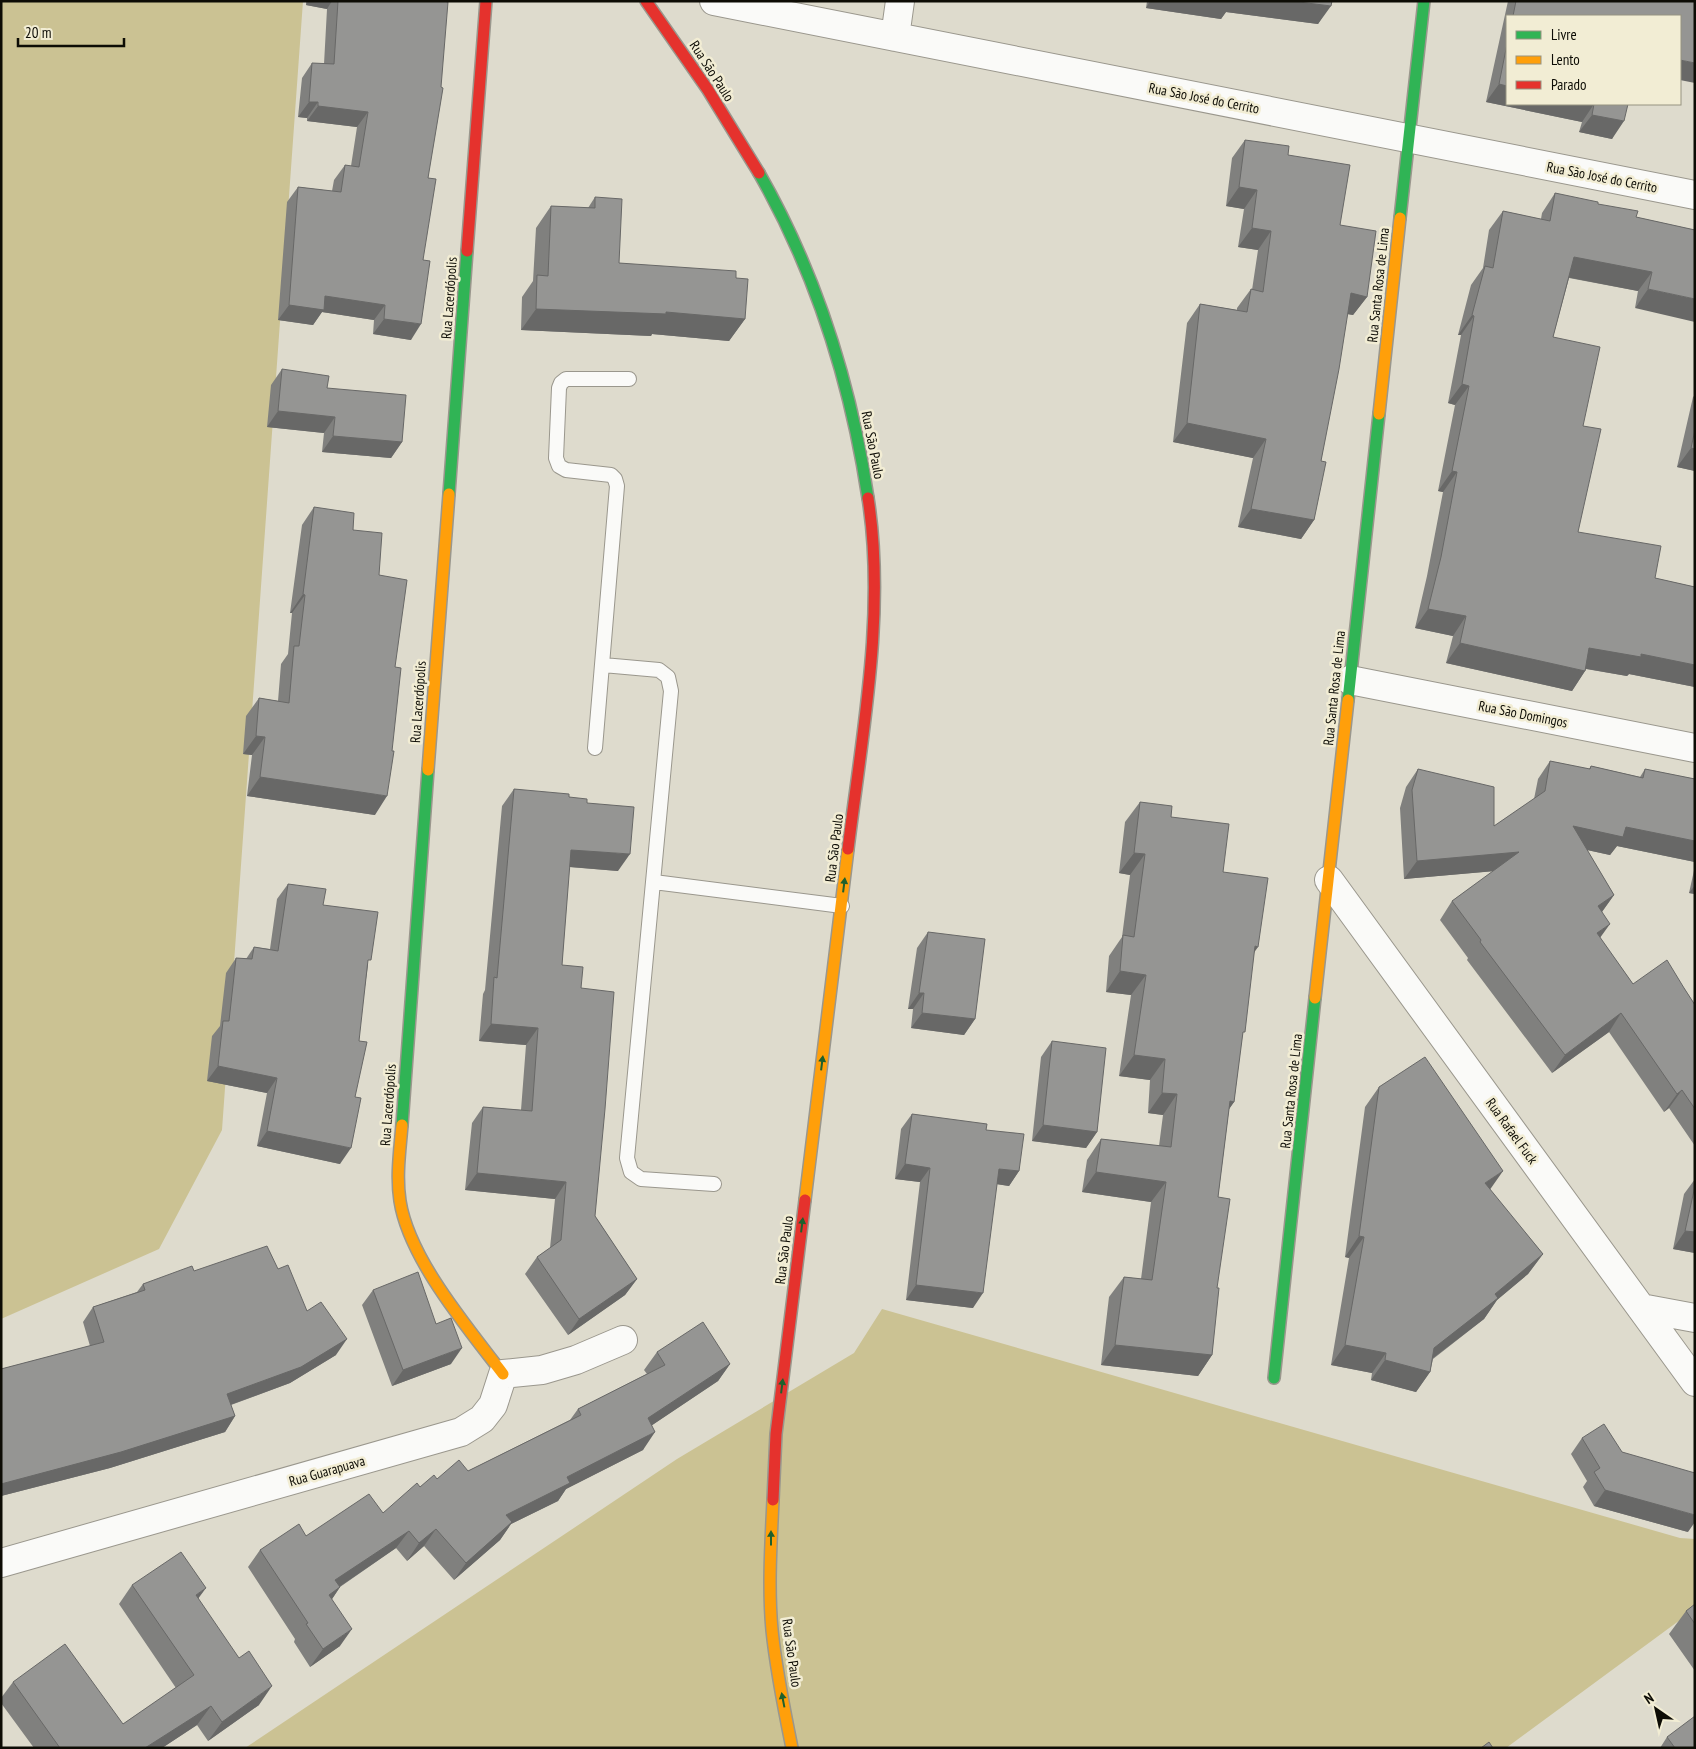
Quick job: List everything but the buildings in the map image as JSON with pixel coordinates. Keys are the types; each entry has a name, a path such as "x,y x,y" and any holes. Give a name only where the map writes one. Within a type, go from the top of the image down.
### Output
{"street":[{"name":"Rua Lacerdópolis","path":"486,1 398,1172 401,1209 416,1249 437,1286 503,1374"},
{"name":"Rua São Paulo","path":"646,1 739,140 764,182 793,238 814,286 833,339 853,416 871,520 874,625 866,706 776,1434 771,1528 771,1614 779,1680 792,1748"},
{"name":"Rua São José do Cerrito","path":"714,1 1695,195"},
{"path":"894,37 900,1"},
{"name":"Rua Santa Rosa de Lima","path":"1274,1378 1424,1"},
{"name":"Rua São Domingos","path":"1350,680 1695,748"},
{"name":"Rua Rafael Fuck","path":"1329,880 1695,1382"},
{"path":"1641,1308 1695,1318"},
{"path":"503,1374 542,1370 576,1360 623,1340"},
{"name":"Rua Guarapuava","path":"1,1563 461,1432 482,1419 493,1405 503,1374"}],"lane":[{"path":"595,748 617,486 615,479 611,476 566,470 559,466 556,458 558,388 560,383 566,379 629,379"},
{"path":"603,665 659,670 668,677 671,690 627,1158 632,1172 641,1179 714,1184"},
{"path":"654,882 842,906"}],"shaded area":[{"path":"1,1 303,1 222,1130 159,1249 1,1319"},
{"path":"882,1309 1680,1538 1695,1539 1695,1609 1506,1748 245,1748 677,1459 854,1353"}],"traffic: fast":[{"path":"1400,218 1424,1"},
{"path":"759,173 798,250 828,331 852,414 868,498"},
{"path":"449,494 467,251"},
{"path":"1348,700 1379,414"},
{"path":"402,1125 428,770"},
{"path":"1274,1378 1315,998"}],"traffic: slow":[{"path":"1379,414 1400,218"},
{"path":"428,770 449,494"},
{"path":"1315,998 1348,700"},
{"path":"805,1200 848,849"},
{"path":"402,1125 398,1182 400,1201 415,1246 427,1269 457,1314 503,1374"},
{"path":"773,1500 770,1581 772,1630 778,1675 792,1748"}],"traffic: jam":[{"path":"467,251 486,1"},
{"path":"646,1 708,90 759,173"},
{"path":"848,849 865,718 873,629 873,541 868,498"},
{"path":"773,1500 776,1434 805,1200"}]}
